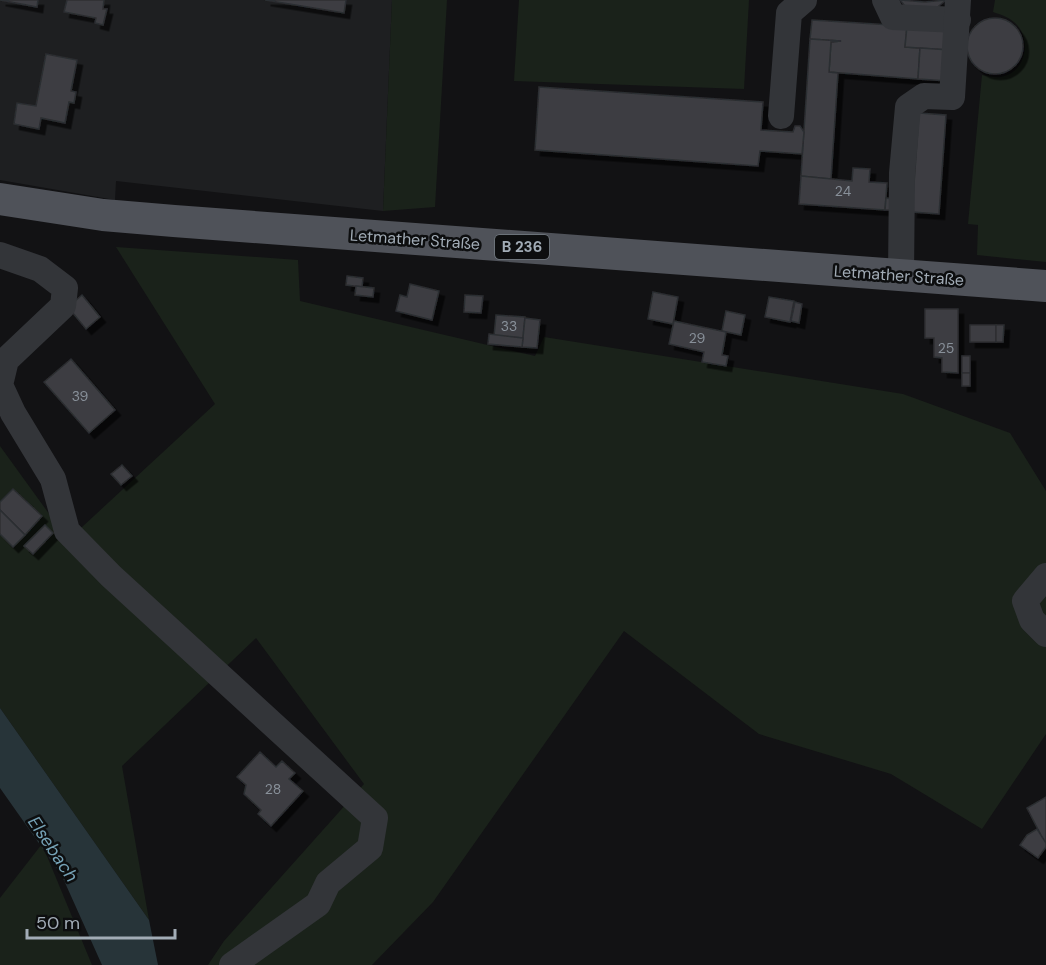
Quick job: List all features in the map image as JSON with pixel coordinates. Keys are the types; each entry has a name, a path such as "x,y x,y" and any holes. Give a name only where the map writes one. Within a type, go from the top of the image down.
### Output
{"main road":[{"name":"Letmather Straße","path":"0,199 103,215 174,221 1046,286"}],"street":[{"path":"781,116 789,13 804,0"},
{"path":"885,0 893,16 958,10 952,97 924,96 908,107 902,173 901,275"},
{"path":"0,255 40,269 65,288 63,306 6,360 0,385 13,413 53,479 67,531 111,576 375,818 370,848 328,884 318,904 232,965"},
{"path":"1046,576 1025,601 1032,620 1046,634"}],"shaded area":[{"path":"0,0 392,0 383,211 116,181 115,200 0,180"},
{"path":"392,0 447,0 435,207 383,211"},
{"path":"519,0 749,0 744,89 514,81"},
{"path":"995,0 1046,0 1046,262 977,255 978,225 968,224 982,75 999,77 1016,70 1024,56 1025,48 1022,32 1017,25 993,12"},
{"path":"116,247 298,260 300,301 535,356 544,337 903,394 1010,433 1046,491 1046,734 982,829 891,774 759,734 624,631 433,902 372,965 208,965 224,941 364,784 256,638 122,766 149,920 0,708 0,446 68,540 215,404"},
{"path":"42,844 92,965 0,965 0,898"}],"water":[{"name":"Elsebach","path":"0,708 149,920 158,965 102,965 62,876 0,788"}],"building":[{"path":"0,0 38,0 37,7"},
{"path":"67,0 104,0 103,9 107,9 103,25 95,23 96,18 64,12"},
{"path":"265,0 346,0 344,13"},
{"path":"900,0 925,2 946,0 934,10 905,6"},
{"path":"989,18 1001,18 1011,22 1019,30 1023,46 1019,62 1011,70 1001,74 989,74 979,70 971,62 967,52 967,40 971,30 979,22"},
{"path":"812,20 907,26 905,47 920,48 918,79 829,72 831,42 841,41 810,39"},
{"path":"907,26 948,29 947,50 905,47"},
{"path":"810,39 841,41 831,42 829,72 838,73 831,179 801,176"},
{"path":"920,48 950,50 948,81 918,79"},
{"path":"46,54 77,60 71,91 76,92 74,103 69,102 65,123 41,118 39,129 14,124 17,103 36,106"},
{"path":"539,87 763,102 761,130 793,132 795,126 800,126 804,132 802,154 760,151 758,166 535,150"},
{"path":"919,113 946,115 939,214 912,212"},
{"path":"853,168 870,169 869,182 887,183 885,210 799,204 801,176 852,181"},
{"path":"886,198 893,199 893,210 885,210"},
{"path":"347,276 363,278 362,287 346,285"},
{"path":"410,284 439,291 432,320 396,311 400,295 407,297"},
{"path":"356,286 374,288 373,297 355,295"},
{"path":"653,292 678,297 673,324 648,319"},
{"path":"82,295 100,317 86,329 68,307"},
{"path":"465,295 483,296 481,313 464,312"},
{"path":"769,297 794,301 790,322 765,317"},
{"path":"795,302 802,304 799,323 791,321"},
{"path":"925,309 958,309 958,373 942,372 942,358 934,357 934,338 925,338"},
{"path":"726,311 745,315 741,335 722,331"},
{"path":"496,315 525,317 523,338 494,336"},
{"path":"525,318 540,320 537,348 522,347"},
{"path":"674,321 726,332 722,355 728,356 726,366 702,362 704,352 669,344"},
{"path":"970,325 996,325 996,342 970,342"},
{"path":"996,325 1004,325 1003,342 996,342"},
{"path":"489,334 523,338 522,347 488,344"},
{"path":"962,356 970,356 970,373 962,373"},
{"path":"71,359 115,410 89,433 44,382"},
{"path":"962,373 970,373 970,386 962,386"},
{"path":"122,465 132,476 121,485 111,474"},
{"path":"13,489 42,516 25,535 0,510 0,502"},
{"path":"0,510 25,535 13,547 0,534"},
{"path":"45,525 53,533 33,554 24,546"},
{"path":"260,752 276,767 282,761 295,773 289,779 303,791 271,826 258,814 261,810 244,794 246,785 237,777"},
{"path":"1046,797 1046,843 1045,843 1027,808"},
{"path":"1037,829 1046,843 1046,847 1038,858 1020,845 1027,835"}]}
